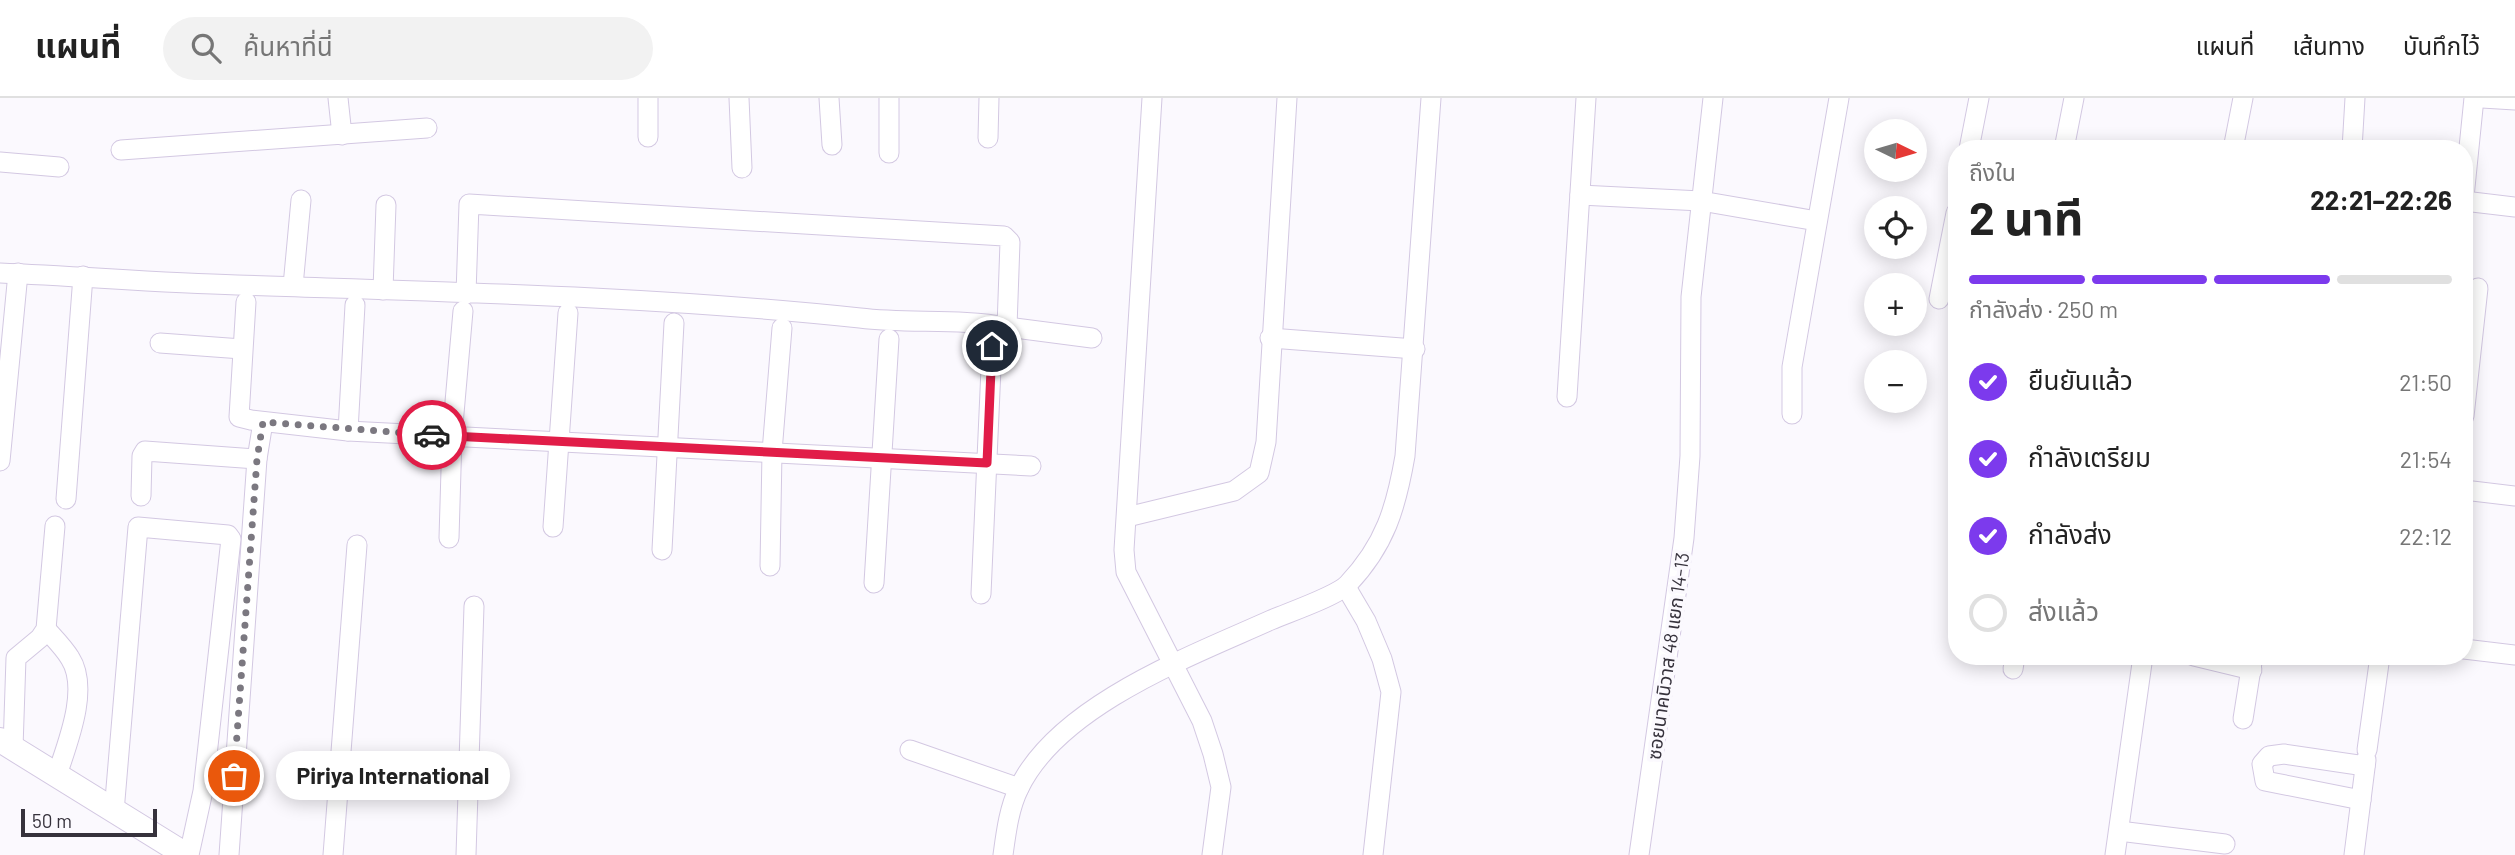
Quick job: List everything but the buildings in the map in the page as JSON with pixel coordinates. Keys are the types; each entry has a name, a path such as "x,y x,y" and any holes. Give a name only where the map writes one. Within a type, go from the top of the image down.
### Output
{"street":[{"path":"338,98 341,135"},
{"path":"648,98 648,137"},
{"path":"739,98 742,168"},
{"path":"829,98 832,145"},
{"path":"889,98 889,153"},
{"path":"988,138 989,98"},
{"path":"1152,98 1124,550 1126,572 1202,721 1221,787 1212,855"},
{"path":"1127,517 1234,491 1259,473 1266,442 1270,338 1287,98"},
{"path":"1003,855 1006,831 1019,788 1051,742 1079,717 1172,664 1346,587 1380,541 1396,507 1405,456 1415,349 1431,98"},
{"path":"1567,397 1586,98"},
{"name":"ซอยนาคนิวาส 48 แยก 14-13","path":"1639,855 1666,681 1690,456 1691,297 1713,98"},
{"path":"1792,414 1792,366 1839,98"},
{"path":"1971,140 1979,98"},
{"path":"2066,140 2074,98"},
{"path":"2235,140 2243,98"},
{"path":"2353,140 2355,98"},
{"path":"2470,140 2474,98"},
{"path":"2482,98 2515,100"},
{"path":"121,150 427,128"},
{"path":"0,162 59,167"},
{"path":"1580,195 1701,201 1817,221"},
{"path":"293,286 302,200"},
{"path":"2473,200 2515,207"},
{"path":"449,538 452,436 465,302 469,204 920,231 1008,239 1007,327"},
{"path":"383,290 386,205"},
{"path":"1939,299 1948,253"},
{"path":"0,461 9,273 383,290 465,302 668,301 885,321 1007,327 1092,338"},
{"path":"66,499 83,276"},
{"path":"2473,334 2478,288"},
{"path":"246,302 239,416 263,422 452,436 1031,466"},
{"path":"348,430 355,305"},
{"path":"553,527 568,313"},
{"path":"662,550 674,323"},
{"path":"770,566 772,452 782,328"},
{"path":"1270,338 1415,349"},
{"path":"874,583 889,339"},
{"path":"160,343 243,349"},
{"path":"981,594 992,346"},
{"path":"229,855 257,459 263,422"},
{"path":"141,496 142,456 145,451 257,459"},
{"path":"2473,491 2515,496"},
{"path":"55,526 46,628 40,638 8,658 7,744 114,812 187,855 203,791 231,539 228,535 138,527 114,812"},
{"path":"333,855 357,545"},
{"path":"1346,587 1371,634 1391,692 1373,855"},
{"path":"466,855 474,606"},
{"path":"46,628 71,659 77,690 77,712 57,775"},
{"path":"2473,650 2515,654"},
{"path":"2115,855 2142,665"},
{"path":"2243,719 2253,665"},
{"path":"2354,855 2379,665"},
{"path":"909,750 1019,788"},
{"path":"2361,800 2278,786 2265,781 2262,764 2269,756 2284,754 2366,759"},
{"path":"2119,831 2225,844"}],"way so far":[{"path":"234,776 257,459 263,422 432,435"}],"place":[{"name":"Piriya International","path":"234,776"}],"route":[{"path":"432,435 987,463 992,346"}]}
